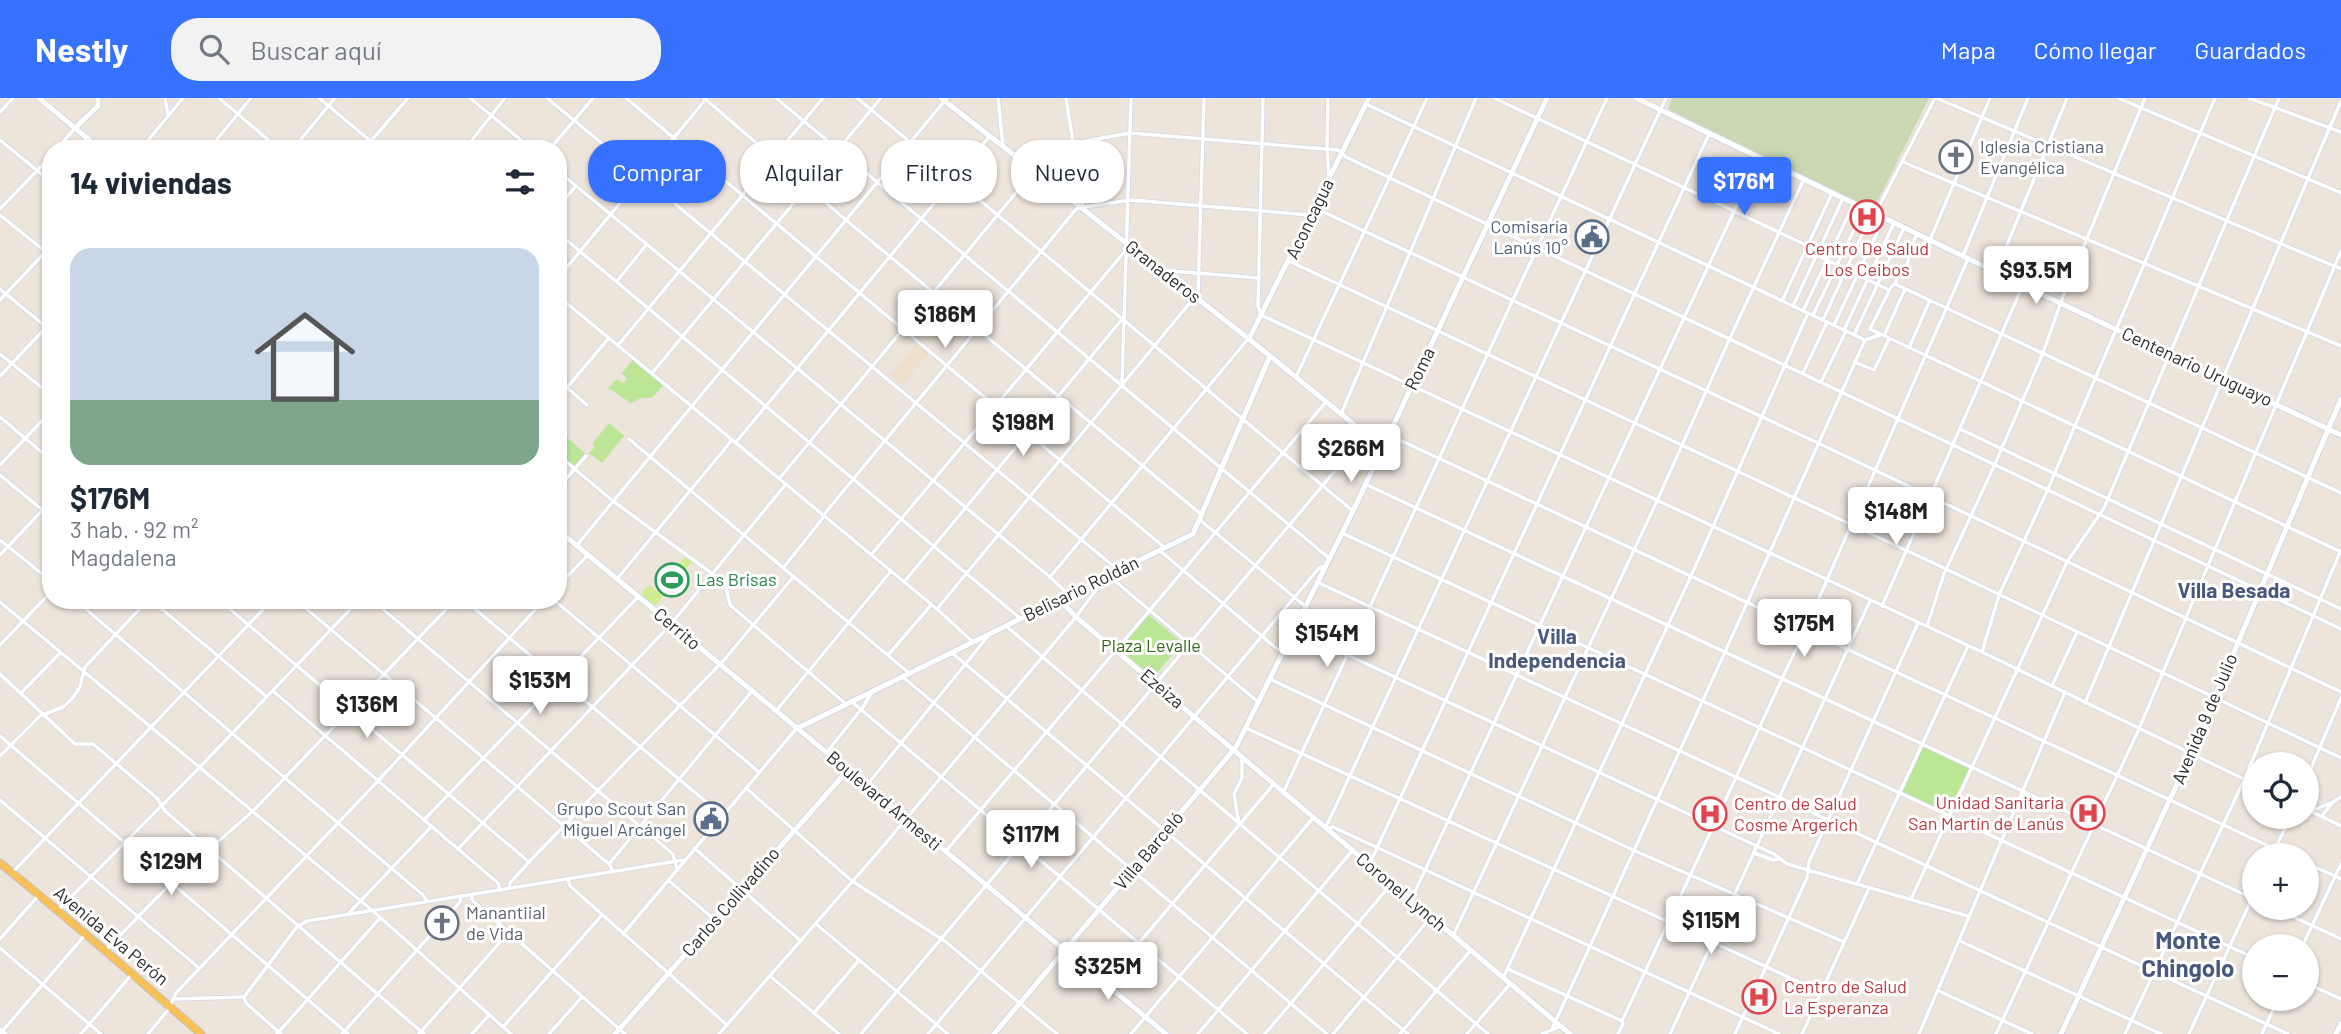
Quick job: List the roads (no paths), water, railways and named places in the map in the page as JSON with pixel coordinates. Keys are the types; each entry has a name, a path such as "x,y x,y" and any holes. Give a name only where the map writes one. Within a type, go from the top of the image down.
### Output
{"main road":[{"name":"Avenida Eva Perón","path":"0,863 132,974 171,1002 201,1034"}],"street":[{"path":"0,112 13,98"},
{"path":"39,98 89,140"},
{"path":"65,140 98,106 98,98"},
{"path":"165,98 168,115"},
{"path":"148,140 183,98"},
{"path":"219,98 268,140"},
{"path":"216,140 251,98"},
{"path":"319,98 370,140"},
{"path":"300,140 335,98"},
{"path":"372,140 408,98"},
{"path":"470,98 521,140"},
{"path":"472,140 505,98"},
{"path":"547,98 598,140"},
{"path":"557,140 593,98"},
{"path":"626,98 740,193"},
{"path":"776,98 826,140"},
{"path":"788,140 823,98"},
{"path":"857,98 908,140"},
{"path":"846,140 881,98"},
{"path":"998,98 1003,146"},
{"path":"1066,98 1074,140"},
{"path":"1122,385 1130,98"},
{"path":"937,609 1199,291 1204,98"},
{"path":"1263,98 1258,306 1261,315 1982,652 2242,778"},
{"path":"1328,98 1327,171 1330,178"},
{"path":"1296,377 1427,98"},
{"path":"1341,414 1476,98"},
{"path":"1494,98 1779,232 1816,255 1890,290"},
{"name":"Roma","path":"1233,751 1366,484 1547,98"},
{"path":"1283,793 1536,247 1608,98"},
{"name":"Centenario Uruguayo","path":"1636,98 2062,304 2341,435"},
{"path":"1325,829 1666,98"},
{"path":"1834,325 1903,162 1935,98 2341,269"},
{"path":"1930,240 1990,98"},
{"path":"1618,1034 1667,923 1805,630 1947,308 1987,196 2028,98"},
{"path":"1996,272 2067,98"},
{"path":"2118,98 2341,193"},
{"path":"1927,627 1946,569 2043,353 2145,98"},
{"path":"1982,652 1999,595 2048,489 2215,98"},
{"path":"2249,98 2341,132"},
{"path":"1910,899 2067,562 2101,515 2108,500 2279,98"},
{"path":"674,138 706,99 754,140"},
{"path":"912,140 944,99"},
{"name":"Granaderos","path":"944,99 1011,152"},
{"path":"1368,101 1455,146 1865,340 1882,335 1905,289"},
{"name":"Aconcagua","path":"1249,339 1368,101"},
{"path":"2085,703 2341,101"},
{"path":"1086,140 1129,133 1339,150 1346,157 2341,629"},
{"path":"1369,865 1709,134"},
{"path":"986,140 989,136"},
{"path":"0,140 42,174"},
{"path":"1411,900 1759,158"},
{"path":"1903,162 2341,346"},
{"path":"0,209 42,165"},
{"path":"867,174 1329,558"},
{"path":"577,545 881,177"},
{"path":"567,178 1069,595"},
{"path":"1453,936 1612,599 1804,179"},
{"path":"567,196 576,186"},
{"path":"1782,301 1832,193"},
{"path":"618,345 740,198"},
{"path":"1793,306 1843,198"},
{"path":"779,479 1011,199"},
{"path":"784,567 947,366 1082,208 1128,200 1312,215"},
{"path":"567,267 620,203"},
{"path":"674,203 1112,565 1111,574 906,820 719,1034"},
{"path":"752,203 1112,503 1182,571 1282,653"},
{"path":"652,373 793,203"},
{"path":"826,203 1143,466 1201,517 1215,533 1305,606"},
{"path":"617,579 934,203"},
{"path":"983,203 1353,511"},
{"name":"Granaderos","path":"1076,203 1383,448"},
{"path":"1081,203 1082,208"},
{"path":"1503,978 1714,527 1808,313 1827,260 1854,203"},
{"path":"1315,208 2341,692"},
{"path":"1808,313 1837,265 1864,209"},
{"path":"0,215 42,250"},
{"path":"1860,219 1873,225 1879,216"},
{"path":"1803,373 1868,222"},
{"path":"1822,382 1894,223"},
{"path":"1854,335 1904,228"},
{"path":"1917,234 1909,251 1908,263 1900,270 1870,329 2341,551 2255,752"},
{"path":"567,240 968,572 1021,619"},
{"path":"617,281 647,244"},
{"path":"871,555 1125,251"},
{"path":"1996,1034 2139,729 2341,251"},
{"path":"0,300 42,255"},
{"path":"1289,261 1946,569 2341,758"},
{"path":"1165,273 1200,272 1259,278"},
{"path":"1895,284 2341,493"},
{"path":"1882,606 2023,285"},
{"path":"0,289 42,324"},
{"path":"1909,348 1930,300"},
{"path":"567,303 937,609 973,642"},
{"path":"904,582 1123,318"},
{"path":"0,376 42,331"},
{"path":"587,405 567,387 609,338"},
{"path":"1050,577 1249,339"},
{"path":"1854,362 1874,370 1889,339"},
{"path":"1552,1029 1865,340"},
{"path":"0,354 42,388"},
{"name":"Belisario Roldán","path":"796,729 1193,534 1270,356"},
{"name":"Avenida 9 de Julio","path":"2061,1034 2191,754 2341,400"},
{"path":"945,852 1326,402"},
{"path":"0,417 42,452"},
{"path":"0,465 42,420"},
{"path":"1960,429 2341,609"},
{"path":"860,1034 1366,434"},
{"path":"1389,435 2263,843"},
{"path":"629,439 889,654 934,704 1330,1034 1431,917"},
{"path":"567,478 586,456"},
{"path":"567,462 613,501 713,574 727,586 730,605 845,701 862,709 1247,1034"},
{"path":"0,475 42,510 0,555"},
{"path":"458,849 671,624 786,484"},
{"path":"1366,484 2242,892"},
{"path":"1342,533 2242,952"},
{"name":"Cerrito","path":"567,537 796,729"},
{"path":"0,540 42,574"},
{"path":"567,577 588,555"},
{"path":"928,1034 1294,597 1319,568 1325,566"},
{"path":"776,711 891,571"},
{"path":"1111,574 1114,580 1258,702"},
{"path":"509,888 510,883 529,862 720,664 794,576"},
{"path":"1317,582 2288,1034"},
{"path":"424,820 638,596"},
{"name":"Ezeiza","path":"1060,600 1076,617 1233,751"},
{"path":"0,645 42,601"},
{"path":"1670,1034 1870,601"},
{"path":"0,602 307,855 511,1034"},
{"path":"889,654 931,605"},
{"path":"86,609 423,895 427,902"},
{"path":"0,756 43,714 63,707 72,699 80,687 83,671 140,609"},
{"path":"160,609 267,697"},
{"path":"230,609 529,862"},
{"path":"12,873 264,609"},
{"path":"307,609 609,864 613,871"},
{"path":"57,911 200,767 350,609"},
{"path":"383,609 673,854 677,869"},
{"path":"106,950 172,882 253,811 446,609"},
{"path":"475,609 722,815"},
{"path":"148,1034 199,968 378,781 535,609"},
{"path":"565,609 759,772"},
{"path":"1735,1034 1807,878 1807,870 1828,819 1918,623"},
{"path":"1006,626 1488,1034"},
{"path":"1294,630 1774,854 1787,864 1968,916"},
{"path":"2052,686 2077,632"},
{"path":"865,786 989,635"},
{"path":"1857,884 1968,646"},
{"path":"21,693 60,653"},
{"path":"952,653 1324,963 1401,1032 1408,1034"},
{"path":"0,674 75,744 93,744 157,798 165,811 421,1033 509,932"},
{"path":"1270,678 1633,850 1844,942"},
{"path":"272,691 498,883 500,890"},
{"path":"609,864 752,691"},
{"path":"826,753 862,709 872,692"},
{"path":"1919,1034 2065,692"},
{"path":"2318,752 2341,698"},
{"path":"1246,728 1821,992"},
{"path":"623,934 796,729"},
{"name":"Boulevard Armesti","path":"796,729 1166,1034"},
{"path":"0,736 308,998 345,1033 460,902 461,896"},
{"name":"Coronel Lynch","path":"1233,751 1570,1034"},
{"name":"Villa Barceló","path":"994,1034 1233,751"},
{"path":"1239,825 1234,794 1242,778 1242,759"},
{"name":"Carlos Collivadino","path":"620,1032 847,771"},
{"path":"2125,1034 2242,783"},
{"path":"1105,983 1273,785"},
{"path":"746,788 852,881 941,938 1057,1034"},
{"path":"2319,807 2341,797"},
{"path":"0,800 199,968"},
{"path":"2322,816 2333,802"},
{"path":"2319,815 2341,825"},
{"path":"1131,1034 1313,818"},
{"path":"347,915 431,827"},
{"path":"1325,829 1333,827 1779,1034"},
{"path":"694,848 800,941"},
{"path":"1198,1034 1352,851"},
{"path":"1754,853 1773,860 1780,859"},
{"path":"171,1002 244,997 298,925 307,921 684,860"},
{"path":"2308,934 2341,864"},
{"path":"2319,869 2341,879"},
{"path":"568,879 570,886 727,1025"},
{"path":"668,880 715,920"},
{"path":"1265,1034 1391,884"},
{"path":"1802,1034 1869,888"},
{"path":"0,939 39,895"},
{"path":"471,895 473,901 620,1032"},
{"path":"503,1027 603,915"},
{"path":"244,997 246,1003 279,1033 380,918"},
{"path":"2189,1034 2242,920"},
{"path":"2299,920 2341,939"},
{"path":"816,924 948,1034"},
{"path":"2,1032 85,935"},
{"path":"1960,941 2161,1034"},
{"path":"0,948 101,1034"},
{"path":"1401,1032 1471,951"},
{"path":"814,1013 859,960"},
{"path":"1507,969 1622,1021"},
{"path":"81,1034 132,974"},
{"path":"770,976 839,1034"},
{"path":"1467,1034 1510,984"},
{"path":"2319,989 2341,999"},
{"path":"1939,990 2032,1034"},
{"path":"549,1034 582,997"},
{"path":"2262,1034 2273,1011"},
{"path":"472,1034 489,1015"},
{"path":"2336,1034 2341,1024"},
{"path":"1542,1034 1561,1026"}],"place":[{"name":"Iglesia Cristiana Evangélica","path":"1956,157"},
{"name":"Centro De Salud Los Ceibos","path":"1867,217"},
{"name":"Comisaría Lanús 10°","path":"1592,237"},
{"name":"Las Brisas","path":"672,580"},
{"name":"Unidad Sanitaria San Martín de Lanús","path":"2088,813"},
{"name":"Centro de Salud Cosme Argerich","path":"1710,814"},
{"name":"Grupo Scout San Miguel Arcángel","path":"711,819"},
{"name":"Manantiial de Vida","path":"442,923"},
{"name":"Centro de Salud La Esperanza","path":"1759,997"}],"district":[{"name":"Villa Besada","path":"2234,591"},
{"name":"Villa Independencia","path":"1557,649"},
{"name":"Monte Chingolo","path":"2188,955"}],"park label":[{"name":"Plaza Levalle","path":"1151,646"}]}
